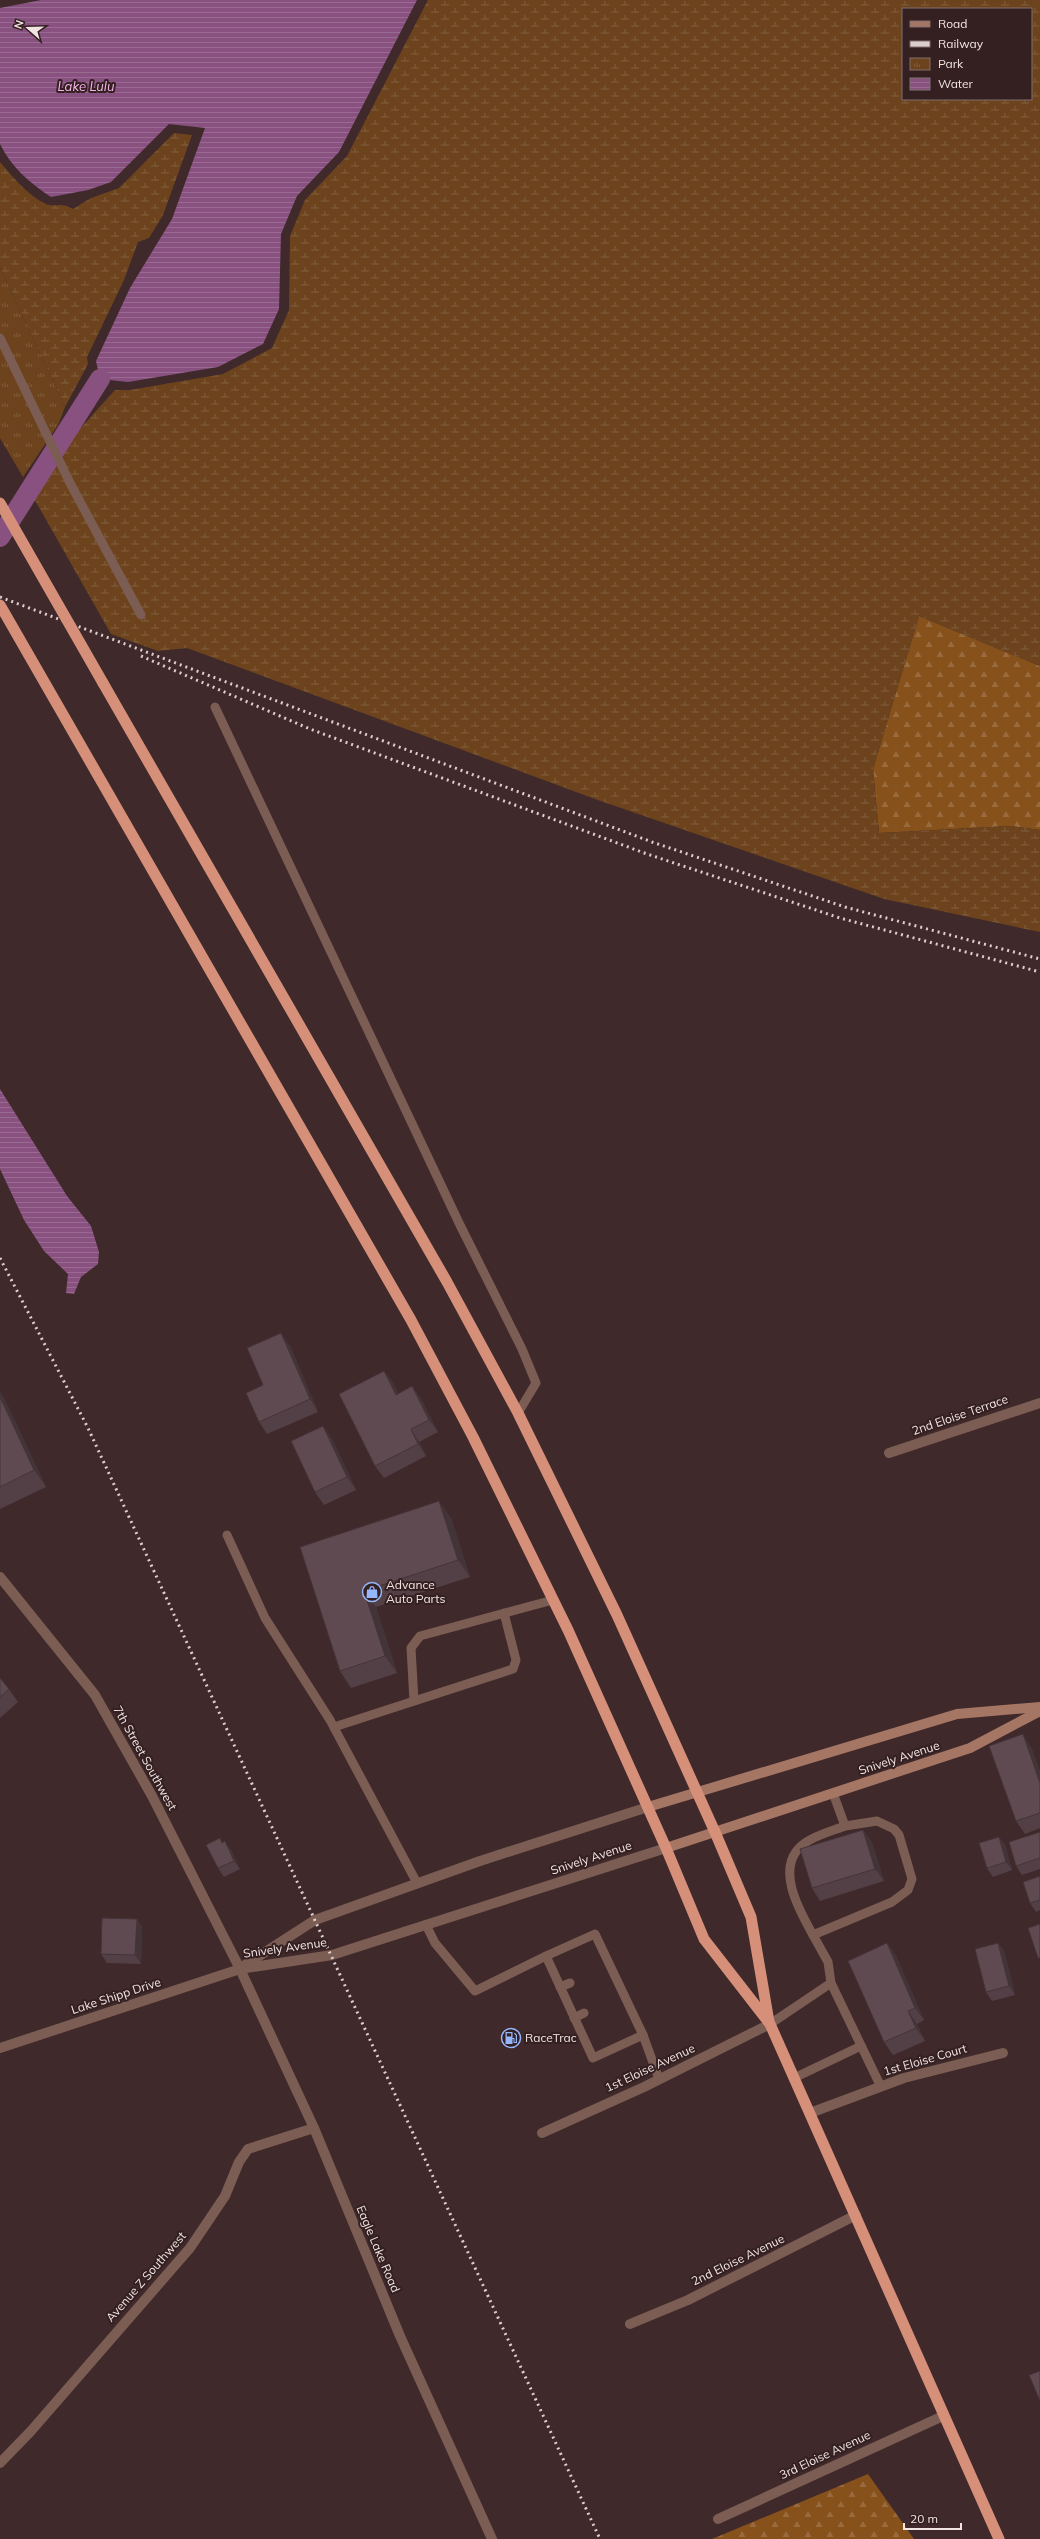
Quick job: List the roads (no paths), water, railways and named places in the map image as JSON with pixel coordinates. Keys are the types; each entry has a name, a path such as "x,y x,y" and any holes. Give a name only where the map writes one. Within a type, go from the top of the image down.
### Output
{"highway":[{"path":"0,503 444,1275 518,1413 617,1615 698,1792 751,1917 770,2024"},
{"path":"0,605 411,1320 553,1600 648,1807 704,1939 770,2024 1000,2539"}],"main road":[{"name":"Snively Avenue","path":"648,1807 956,1714 1040,1707"},
{"name":"Snively Avenue","path":"666,1848 970,1748 1040,1711"}],"street":[{"name":"2nd Eloise Terrace","path":"889,1453 1040,1403"},
{"name":"7th Street Southwest","path":"0,1577 95,1695 152,1796 240,1969"},
{"name":"Snively Avenue","path":"240,1969 315,1920 417,1883 648,1807"},
{"name":"Snively Avenue","path":"240,1969 332,1955 666,1848"},
{"name":"Lake Shipp Drive","path":"0,2048 240,1969"},
{"name":"Eagle Lake Road","path":"240,1969 314,2128 400,2336 492,2539"},
{"name":"1st Eloise Avenue","path":"542,2134 659,2079 770,2024"},
{"name":"1st Eloise Court","path":"810,2114 904,2078 1003,2053"},
{"name":"Avenue Z Southwest","path":"0,2463 31,2431 190,2248 225,2196 239,2162 248,2149 314,2128"},
{"name":"2nd Eloise Avenue","path":"630,2324 688,2300 856,2215"},
{"name":"3rd Eloise Avenue","path":"718,2518 944,2416"}],"lane":[{"path":"0,338 42,420 70,483 141,615"},
{"path":"215,707 460,1225 522,1349 536,1383 518,1413"},
{"path":"227,1535 265,1618 334,1727 417,1883"},
{"path":"414,1701 410,1648 420,1636 553,1600"},
{"path":"334,1727 513,1669 516,1660 504,1613"},
{"path":"833,1793 845,1826"},
{"path":"813,1935 892,1902 908,1890 912,1879 899,1835 894,1829 877,1821 845,1826 805,1843 796,1852 791,1861 789,1870 792,1890 802,1915 813,1935 828,1962 831,1983 880,2087"},
{"path":"426,1925 435,1943 475,1991 595,1934 605,1967 619,1997 643,2035 659,2079"},
{"path":"546,1956 593,2058 643,2035"},
{"path":"560,1987 570,1983"},
{"path":"770,2024 831,1983"},
{"path":"574,2018 584,2013"},
{"path":"794,2078 861,2046"}],"water":[{"name":"Lake Lulu","path":"41,0 417,0 339,152 297,196 281,234 279,309 263,344 218,367 128,382 100,379 96,361 130,288 172,219 205,128 169,124 111,182 88,190 51,197 36,186 15,167 0,144 0,8"},
{"path":"0,1089 67,1196 91,1226 99,1252 98,1264 81,1277 74,1294 66,1293 68,1274 44,1251 24,1220 0,1169"}],"waterway":[{"path":"0,537 100,379"}],"railway":[{"path":"0,597 652,842 845,907 1040,959"},
{"path":"141,656 310,729 647,854 840,918 1040,972"},
{"path":"0,1258 88,1428 600,2539"}],"place":[{"name":"Advance Auto Parts","path":"372,1592"},
{"name":"RaceTrac","path":"511,2038"}]}
